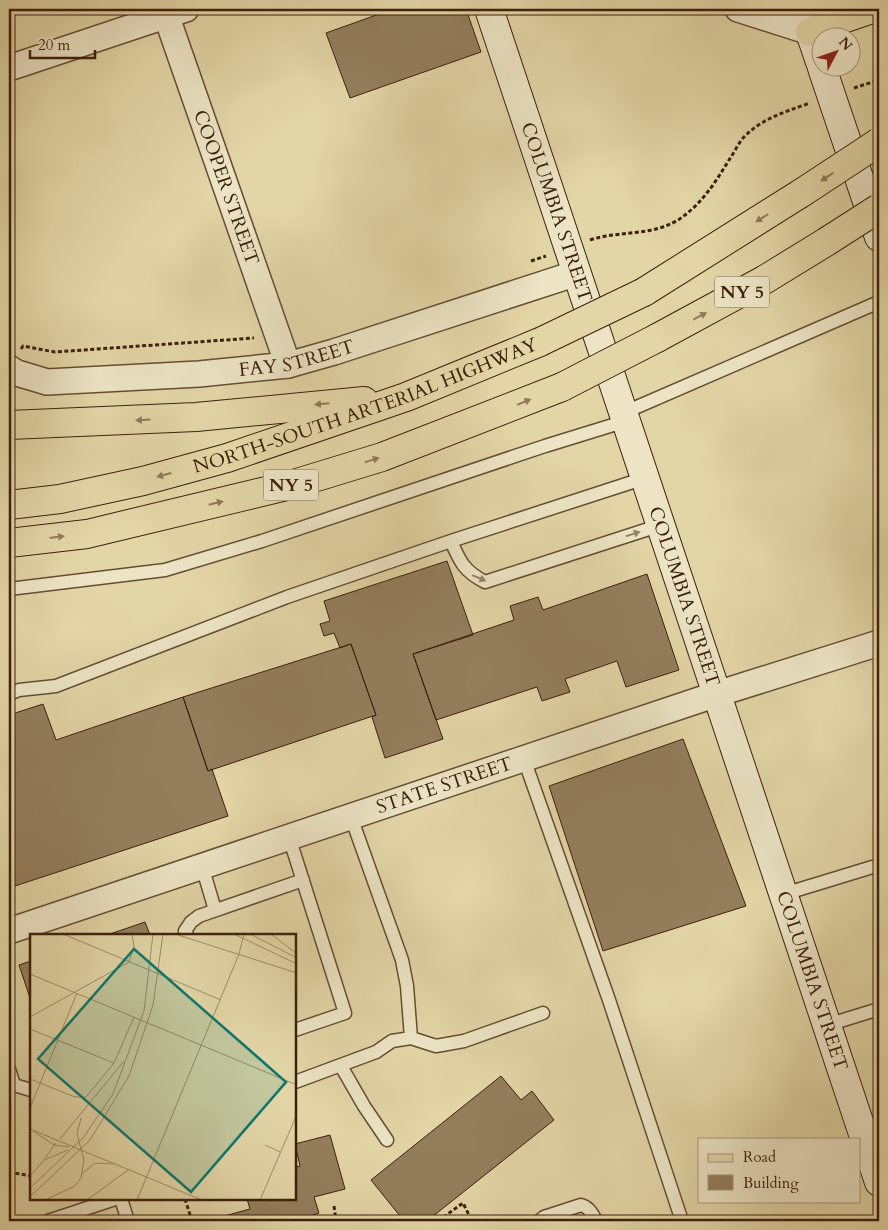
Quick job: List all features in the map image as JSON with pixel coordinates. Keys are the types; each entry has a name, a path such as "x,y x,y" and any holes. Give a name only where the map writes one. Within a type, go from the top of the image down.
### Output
{"main road":[{"path":"806,20 828,24 872,9"},
{"name":"NORTH-SOUTH ARTERIAL HIGHWAY","path":"9,505 60,499 143,481 227,458 406,397 540,342 644,292 879,142"},
{"name":"NY 5","path":"9,543 87,534 287,486 382,457 562,387 764,280 879,208"},
{"path":"9,425 196,417 406,397"}],"street":[{"name":"COLUMBIA STREET","path":"489,9 879,1182"},
{"path":"738,9 806,20 810,32"},
{"path":"9,68 172,11"},
{"name":"COOPER STREET","path":"172,11 288,365"},
{"path":"826,78 879,237"},
{"name":"FAY STREET","path":"14,360 17,374 47,382 199,374 288,365 577,274"},
{"name":"STATE STREET","path":"9,931 717,694 879,643"}],"lane":[{"path":"9,590 165,570 262,541 545,446 625,417 879,302"},
{"path":"9,694 19,690 56,686 287,597 645,478"},
{"path":"451,541 459,561 471,574 486,582 661,525"},
{"path":"524,759 609,1000 682,1221"},
{"path":"351,817 402,960 407,986 411,1038"},
{"path":"289,837 345,1013 296,1030"},
{"path":"202,866 215,910"},
{"path":"784,894 879,866"},
{"path":"186,934 185,931 191,922 200,916 303,880"},
{"path":"827,1025 879,1009"},
{"path":"296,1082 376,1052 392,1041 411,1038 436,1046 464,1041 542,1013"},
{"path":"341,1066 364,1106 387,1140"},
{"path":"9,1069 14,1085 30,1090"},
{"path":"48,1221 112,1200"},
{"path":"121,1200 128,1221"},
{"path":"539,1221 544,1217 581,1205 591,1211 596,1221"}],"path":[{"path":"525,264 605,235 645,233 677,220 701,202 743,138 767,119 879,80"},
{"path":"14,360 23,346 55,352 278,336"},
{"path":"9,1172 30,1176"},
{"path":"184,1200 192,1221"},
{"path":"438,1221 462,1203 472,1221"},
{"path":"334,1206 336,1221"}],"building":[{"path":"393,9 466,9 481,52 350,98 326,33"},
{"path":"447,561 473,635 413,654 443,739 385,758 372,717 376,715 351,644 340,648 334,633 324,636 320,624 330,621 324,601"},
{"path":"647,574 679,670 626,687 617,661 565,679 570,692 542,701 537,687 436,720 413,654 514,620 510,606 538,597 543,610"},
{"path":"351,644 376,715 208,771 183,697"},
{"path":"183,697 208,771 212,769 228,816 9,888 9,715 43,704 56,740"},
{"path":"683,739 746,906 603,951 549,786"},
{"path":"145,922 150,934 110,934"},
{"path":"30,961 30,998 19,965"},
{"path":"501,1076 521,1100 532,1091 554,1120 427,1221 404,1221 371,1180"},
{"path":"330,1135 345,1189 314,1197 319,1213 307,1217 308,1221 218,1221 217,1218 250,1209 247,1200 296,1200 296,1167 300,1166 296,1144"}]}
